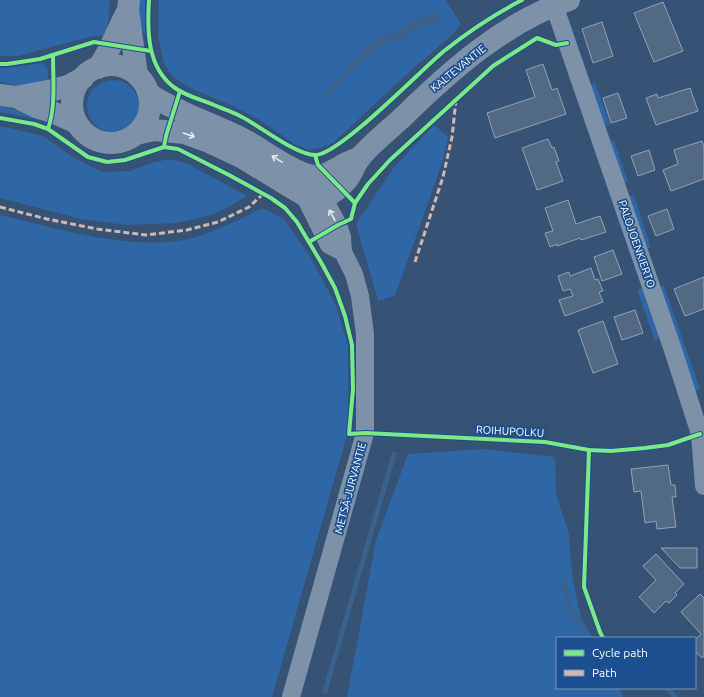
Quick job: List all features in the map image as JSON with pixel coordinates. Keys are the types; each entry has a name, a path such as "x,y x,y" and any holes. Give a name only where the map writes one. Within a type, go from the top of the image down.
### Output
{"street":[{"name":"KALTEVANTIE","path":"313,190 327,174 361,157 441,79 459,64 508,30 561,3"},
{"name":"PALOJOENKIERTO","path":"561,3 674,353 702,434 704,486"},
{"path":"8,96 53,90 68,86 90,73 105,66 117,66 128,69 137,75 144,83 149,94 149,115 144,126 136,134 127,140 116,143 94,139 84,132 77,123 73,112 73,101 76,89 90,73 107,55 128,5"},
{"path":"128,5 137,75"},
{"path":"149,94 174,109 216,126 244,140 298,171 313,190"},
{"path":"8,96 77,123"},
{"path":"136,134 154,130 184,133 209,142 313,190"},
{"name":"METSÄ-JURVANTIE","path":"291,697 365,433 365,334 358,289 354,274 343,252 330,245 313,190"}],"shaded area":[{"path":"0,0 110,0 107,36 93,36 18,56 0,56"},
{"path":"138,0 145,0 145,35 137,21"},
{"path":"159,0 446,0 461,24 452,35 408,73 333,143 309,150 296,145 258,119 235,107 192,89 174,78 164,64 158,37"},
{"path":"437,10 439,18 438,24 415,30 398,41 384,44 372,55 362,60 325,100 321,97 364,49 379,35 397,33 409,21 420,19 432,11"},
{"path":"42,63 48,69 48,86 29,88 0,82 0,68"},
{"path":"113,80 123,82 131,88 137,96 139,106 137,116 131,124 123,130 113,132 103,130 95,124 89,116 87,106 89,96 95,88 103,82"},
{"path":"595,82 610,125 604,126 590,85"},
{"path":"0,106 40,115 38,120 0,112"},
{"path":"434,125 448,137 442,163 395,296 378,301 356,224 394,167"},
{"path":"0,126 43,136 71,156 102,172 130,171 169,159 188,164 247,196 212,215 177,223 126,225 81,219 0,198"},
{"path":"614,140 628,182 623,183 609,142"},
{"path":"634,195 651,248 647,248 628,196"},
{"path":"262,208 284,219 311,258 336,306 348,345 348,432 272,697 0,697 0,215 91,236 138,242 161,242 183,240 204,235"},
{"path":"664,286 700,389 695,391 660,288"},
{"path":"643,288 660,338 655,341 637,290"},
{"path":"484,449 555,457 556,494 569,534 572,575 581,618 592,637 556,637 556,689 620,689 623,697 347,697 376,540 408,454"}],"building":[{"path":"663,2 683,51 654,62 634,13"},
{"path":"602,22 613,56 593,63 582,29"},
{"path":"543,64 552,90 557,88 566,114 495,138 487,113 535,97 526,70"},
{"path":"690,88 698,111 656,125 646,98 657,94 658,98"},
{"path":"618,93 627,118 611,123 603,98"},
{"path":"548,139 552,148 554,147 559,161 556,162 563,181 537,190 522,148"},
{"path":"702,141 704,146 704,179 671,191 663,170 678,164 674,150"},
{"path":"649,150 655,170 638,176 631,156"},
{"path":"568,200 576,224 600,216 606,232 581,240 580,238 550,247 545,233 553,231 545,208"},
{"path":"667,209 674,229 656,236 648,216"},
{"path":"613,250 622,274 602,281 594,257"},
{"path":"591,268 595,280 598,279 603,291 599,292 603,302 565,316 559,300 573,296 570,289 563,291 558,276 569,272 570,276"},
{"path":"704,277 704,309 685,316 674,289"},
{"path":"635,310 643,333 622,340 614,317"},
{"path":"603,321 618,364 593,373 578,330"},
{"path":"668,465 671,485 675,485 676,497 672,497 676,527 657,529 656,521 645,523 641,491 634,492 631,469"},
{"path":"661,548 697,548 697,568 680,568"},
{"path":"656,554 684,584 675,593 677,595 669,603 666,601 654,613 639,597 656,580 643,566"},
{"path":"700,594 704,598 704,656 702,658 696,652 696,639 701,634 681,612"}],"waterway":[{"path":"325,691 394,454"},
{"path":"564,582 570,610 585,631"},
{"path":"668,689 675,697"}],"marked path":[{"path":"415,262 443,177 452,137 456,100"},
{"path":"0,207 47,219 97,229 146,235 187,230 218,222 249,207 263,194"}],"cycle path":[{"path":"149,0 148,24 151,48 154,60 166,80 175,88 194,98 239,115 289,146 299,151 316,155 327,151 361,127 453,44 492,17 522,0"},
{"path":"309,242 351,219 355,203 368,184 390,160 493,66 537,38 556,45 567,43"},
{"path":"0,64 40,59 94,42 151,51"},
{"path":"48,129 51,120 53,102 53,55"},
{"path":"164,147 180,91"},
{"name":"ROIHUPOLKU","path":"0,118 34,124 48,129 88,157 107,162 125,160 164,147 178,149 271,198 285,208 297,222 322,264 335,288 345,316 352,345 353,389 349,434 365,433 545,442 589,450 611,451 668,445 700,434"},
{"path":"315,155 318,165 355,203"},
{"path":"589,450 584,587 602,637"}]}
